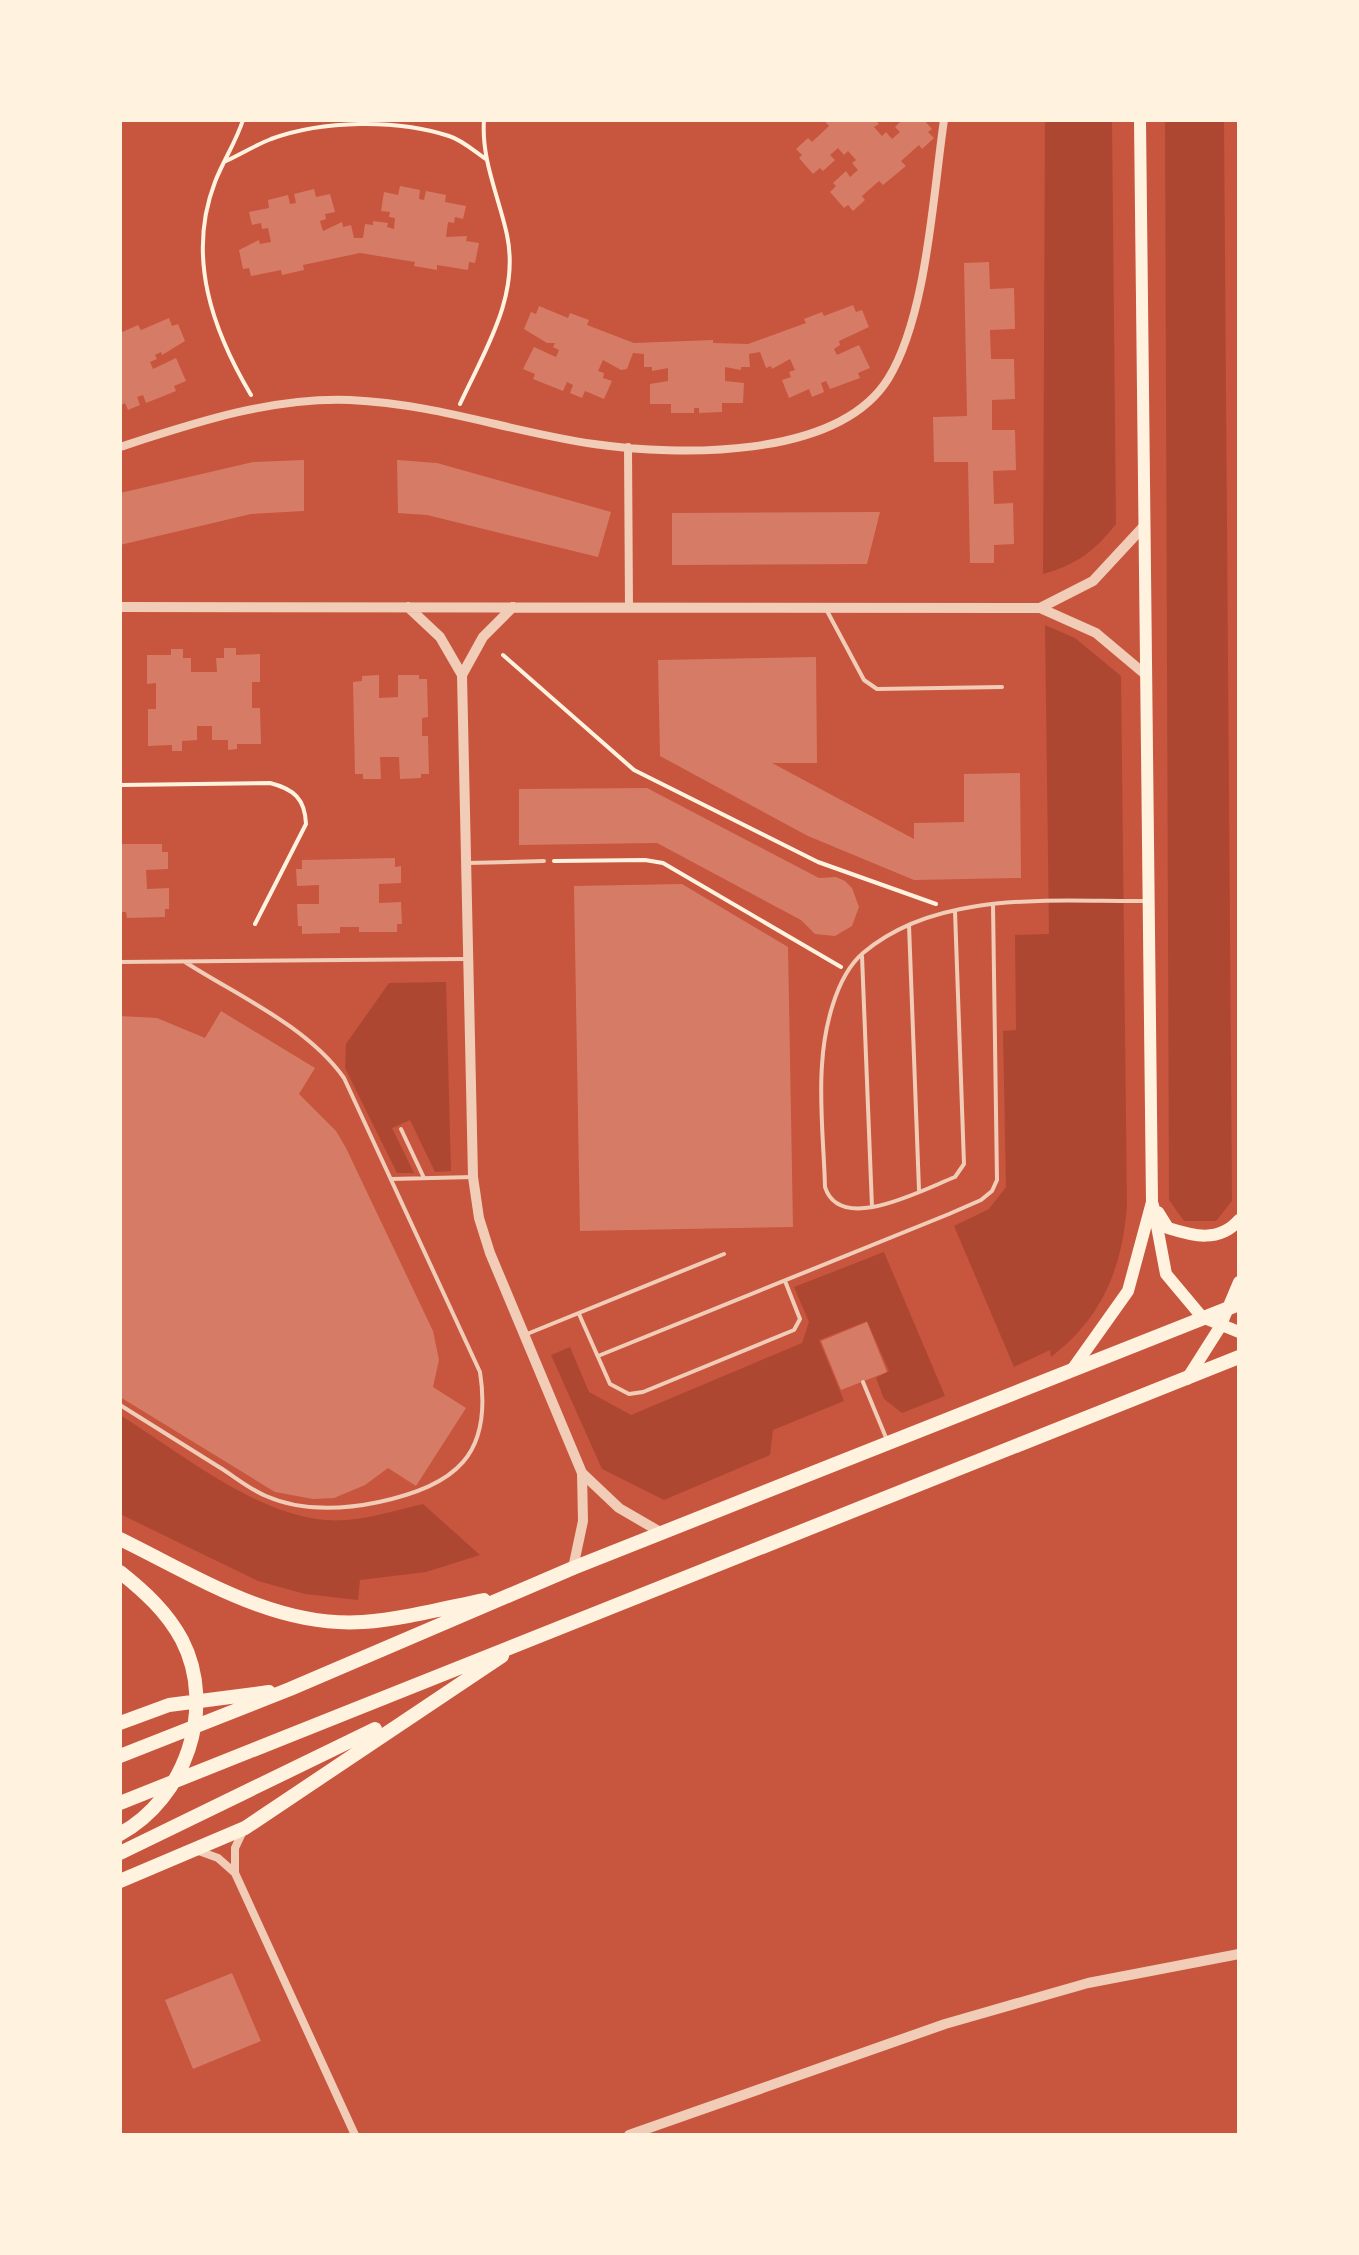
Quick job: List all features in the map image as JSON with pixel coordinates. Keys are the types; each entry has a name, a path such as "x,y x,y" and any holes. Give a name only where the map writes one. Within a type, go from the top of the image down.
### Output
{"highway":[{"path":"120,1756 290,1689 573,1568 1235,1305"},
{"path":"120,1803 536,1634 1239,1357"},
{"path":"120,1539 255,1604 304,1619 362,1622 520,1592"},
{"path":"120,1572 153,1598 183,1642 196,1689 193,1741 171,1788 132,1827 120,1834"},
{"path":"120,1881 245,1828 441,1694 536,1634"},
{"path":"120,1723 169,1705 290,1689"},
{"path":"120,1853 319,1760 441,1694"}],"main road":[{"path":"1140,120 1152,1202 1166,1274 1202,1317 1220,1327 1239,1332"},
{"path":"1152,1202 1168,1228 1201,1238 1233,1227 1239,1220"},
{"path":"1074,1367 1128,1291 1152,1202"},
{"path":"1187,1379 1235,1305 1239,1282"}],"street":[{"path":"120,447 213,417 259,408 347,400 432,407 593,444 628,447 713,449 770,443 824,430 859,409 887,381 904,346 923,256 944,120"},
{"path":"628,447 629,607"},
{"path":"1040,608 1093,581 1144,526"},
{"path":"120,607 1040,608 1096,633 1146,675"},
{"path":"408,607 440,637 462,675 473,1177 479,1218 490,1253 582,1473 583,1521 573,1568"},
{"path":"462,675 483,637 513,607"},
{"path":"582,1473 619,1508 662,1533"},
{"path":"235,1873 235,1848 245,1828"},
{"path":"192,1849 218,1858 235,1873 355,2135"},
{"path":"629,2135 945,2024 1088,1983 1239,1954"}],"lane":[{"path":"825,608 864,680 877,689 1002,687"},
{"path":"466,863 544,861"},
{"path":"955,911 964,1164 955,1177 872,1208 843,1208 833,1203 825,1187 822,1065 827,1028 840,988 862,954 909,925 955,911 993,905 1149,901"},
{"path":"598,1356 949,1214 992,1191 997,1180 993,905"},
{"path":"909,925 919,1190"},
{"path":"862,954 872,1208"},
{"path":"120,962 468,959"},
{"path":"120,1405 264,1495 293,1505 325,1509 363,1506 421,1493 449,1477 470,1453 482,1422 480,1372 344,1078 330,1058 310,1042 185,962"},
{"path":"401,1129 425,1179"},
{"path":"391,1179 473,1177"},
{"path":"524,1335 724,1254"},
{"path":"579,1314 610,1384 618,1391 643,1392 794,1330 800,1319 785,1281"},
{"path":"863,1382 888,1442"}],"path":[{"path":"243,120 214,184 202,230 203,271 212,313 228,357 259,408"},
{"path":"456,413 504,307 512,275 507,236 486,159 484,120"},
{"path":"224,162 271,139 306,130 361,126 413,127 452,137 486,159"},
{"path":"503,655 634,770 818,862 955,911"},
{"path":"120,785 270,783 287,788 300,799 306,808 306,824 255,924"},
{"path":"544,861 645,860 663,863 850,972"}],"shaded area":[{"path":"1045,120 1112,120 1116,524 1084,556 1043,574"},
{"path":"1165,120 1224,120 1232,1201 1216,1221 1184,1221 1169,1200"},
{"path":"1045,625 1075,638 1121,676 1127,1206 1114,1271 1096,1309 1069,1342 1051,1357 1050,1350 1014,1367 954,1226 989,1209 1006,1187 1003,1031 1016,1030 1015,935 1049,934"},
{"path":"446,982 451,1171 435,1172 410,1120 392,1128 414,1173 397,1173 345,1068 346,1044 389,983"},
{"path":"884,1252 945,1396 902,1413 884,1399 876,1378 889,1371 867,1321 819,1340 844,1401 773,1430 770,1455 664,1500 602,1469 551,1355 570,1347 589,1392 631,1415 802,1343 809,1322 794,1287"},
{"path":"120,1415 219,1480 272,1506 326,1520 350,1520 423,1504 480,1555 426,1572 360,1580 358,1600 305,1594 258,1581 120,1514"}],"building":[{"path":"824,120 875,120 879,124 874,127 882,136 886,132 892,139 900,132 895,127 902,120 924,120 932,129 928,132 934,138 922,149 919,145 901,161 906,166 883,185 879,181 862,196 865,200 853,211 848,205 844,208 830,192 836,186 833,183 846,171 850,177 858,170 852,163 856,160 848,151 844,155 838,148 830,155 835,160 823,171 820,168 813,174 799,158 802,155 796,149 808,138 812,142 829,126"},
{"path":"400,186 420,190 419,199 424,200 426,191 446,195 445,202 466,206 463,219 455,217 454,223 448,222 446,237 467,236 466,241 479,243 475,263 469,262 468,270 437,265 437,270 414,266 415,262 360,253 303,265 304,270 282,275 281,270 251,276 249,268 243,269 239,250 259,240 260,244 271,242 268,228 262,229 261,223 252,225 249,212 269,208 268,200 288,195 290,204 296,203 294,194 314,189 316,197 330,194 335,212 325,214 326,219 320,221 323,231 342,222 343,227 351,225 354,238 363,238 365,224 373,225 373,221 388,223 387,227 394,229 395,218 389,217 390,212 381,211 384,192 398,195"},
{"path":"989,262 990,289 1014,288 1015,329 990,330 991,359 1014,359 1015,399 992,400 992,430 1015,430 1016,470 993,471 994,504 1013,503 1014,544 994,545 994,563 970,563 968,462 934,462 933,417 967,416 964,263"},
{"path":"853,305 856,312 862,310 869,327 839,341 840,345 834,349 837,355 859,345 870,368 858,373 860,378 830,389 826,381 821,383 824,392 812,397 809,389 789,398 782,380 791,377 789,372 795,370 790,359 772,369 771,366 766,368 760,352 749,354 750,367 741,367 741,370 725,367 725,381 744,383 743,403 722,403 722,412 699,413 699,408 694,408 694,413 671,413 671,404 650,404 650,384 668,381 668,368 652,371 652,367 644,367 644,354 633,353 627,369 621,370 603,360 598,371 604,373 603,378 612,381 604,399 585,391 582,398 570,393 573,385 567,382 563,391 533,379 535,374 523,369 534,347 556,357 559,350 553,347 555,343 547,343 524,329 531,312 536,314 539,306 568,318 570,313 589,320 587,325 634,343 713,340 713,343 748,344 806,323 804,319 822,312 824,316"},
{"path":"169,318 172,326 178,324 185,341 162,355 161,352 155,355 157,359 150,362 153,369 176,358 186,381 174,386 176,391 146,403 143,395 137,397 140,405 128,410 125,403 120,406 120,333 138,325 141,330"},
{"path":"304,460 304,511 251,514 120,545 120,493 253,462"},
{"path":"397,460 437,463 611,512 598,557 427,515 398,513"},
{"path":"880,512 867,564 672,565 672,513"},
{"path":"224,648 236,648 236,655 260,654 260,682 252,682 252,708 260,708 261,744 237,744 237,749 228,750 228,740 212,740 212,726 197,726 197,740 182,741 182,751 172,751 172,745 148,746 148,709 156,709 156,683 147,684 147,655 171,655 171,649 183,649 183,658 191,658 191,672 217,672 216,658 224,658"},
{"path":"816,657 817,763 772,763 914,839 914,823 964,822 964,774 1020,773 1021,878 914,880 808,836 660,756 658,660"},
{"path":"379,675 379,698 398,697 398,675 419,675 419,679 427,679 428,717 422,718 422,736 428,736 429,774 421,774 421,778 400,779 399,757 380,757 381,779 363,779 363,774 355,774 353,682 362,681 362,676"},
{"path":"647,788 819,878 836,877 845,881 852,888 859,907 852,926 835,936 815,934 801,920 657,843 519,845 519,789"},
{"path":"120,844 162,844 162,852 168,852 168,869 146,870 147,889 169,888 169,909 165,909 165,917 127,918 126,912 120,912"},
{"path":"395,858 395,867 401,866 401,883 379,884 379,903 401,902 402,924 397,924 397,932 359,932 359,927 340,927 340,933 302,934 302,926 298,926 297,904 319,904 319,885 297,886 296,869 302,869 302,860"},
{"path":"682,884 788,947 793,1227 580,1231 574,886"},
{"path":"221,1011 315,1068 299,1094 336,1131 346,1148 433,1331 439,1360 433,1387 466,1408 416,1486 388,1468 365,1485 334,1498 313,1499 275,1492 120,1397 120,1016 157,1018 205,1038"},
{"path":"867,1322 887,1372 841,1390 821,1341"},
{"path":"232,1973 261,2041 193,2069 165,2000"}]}
